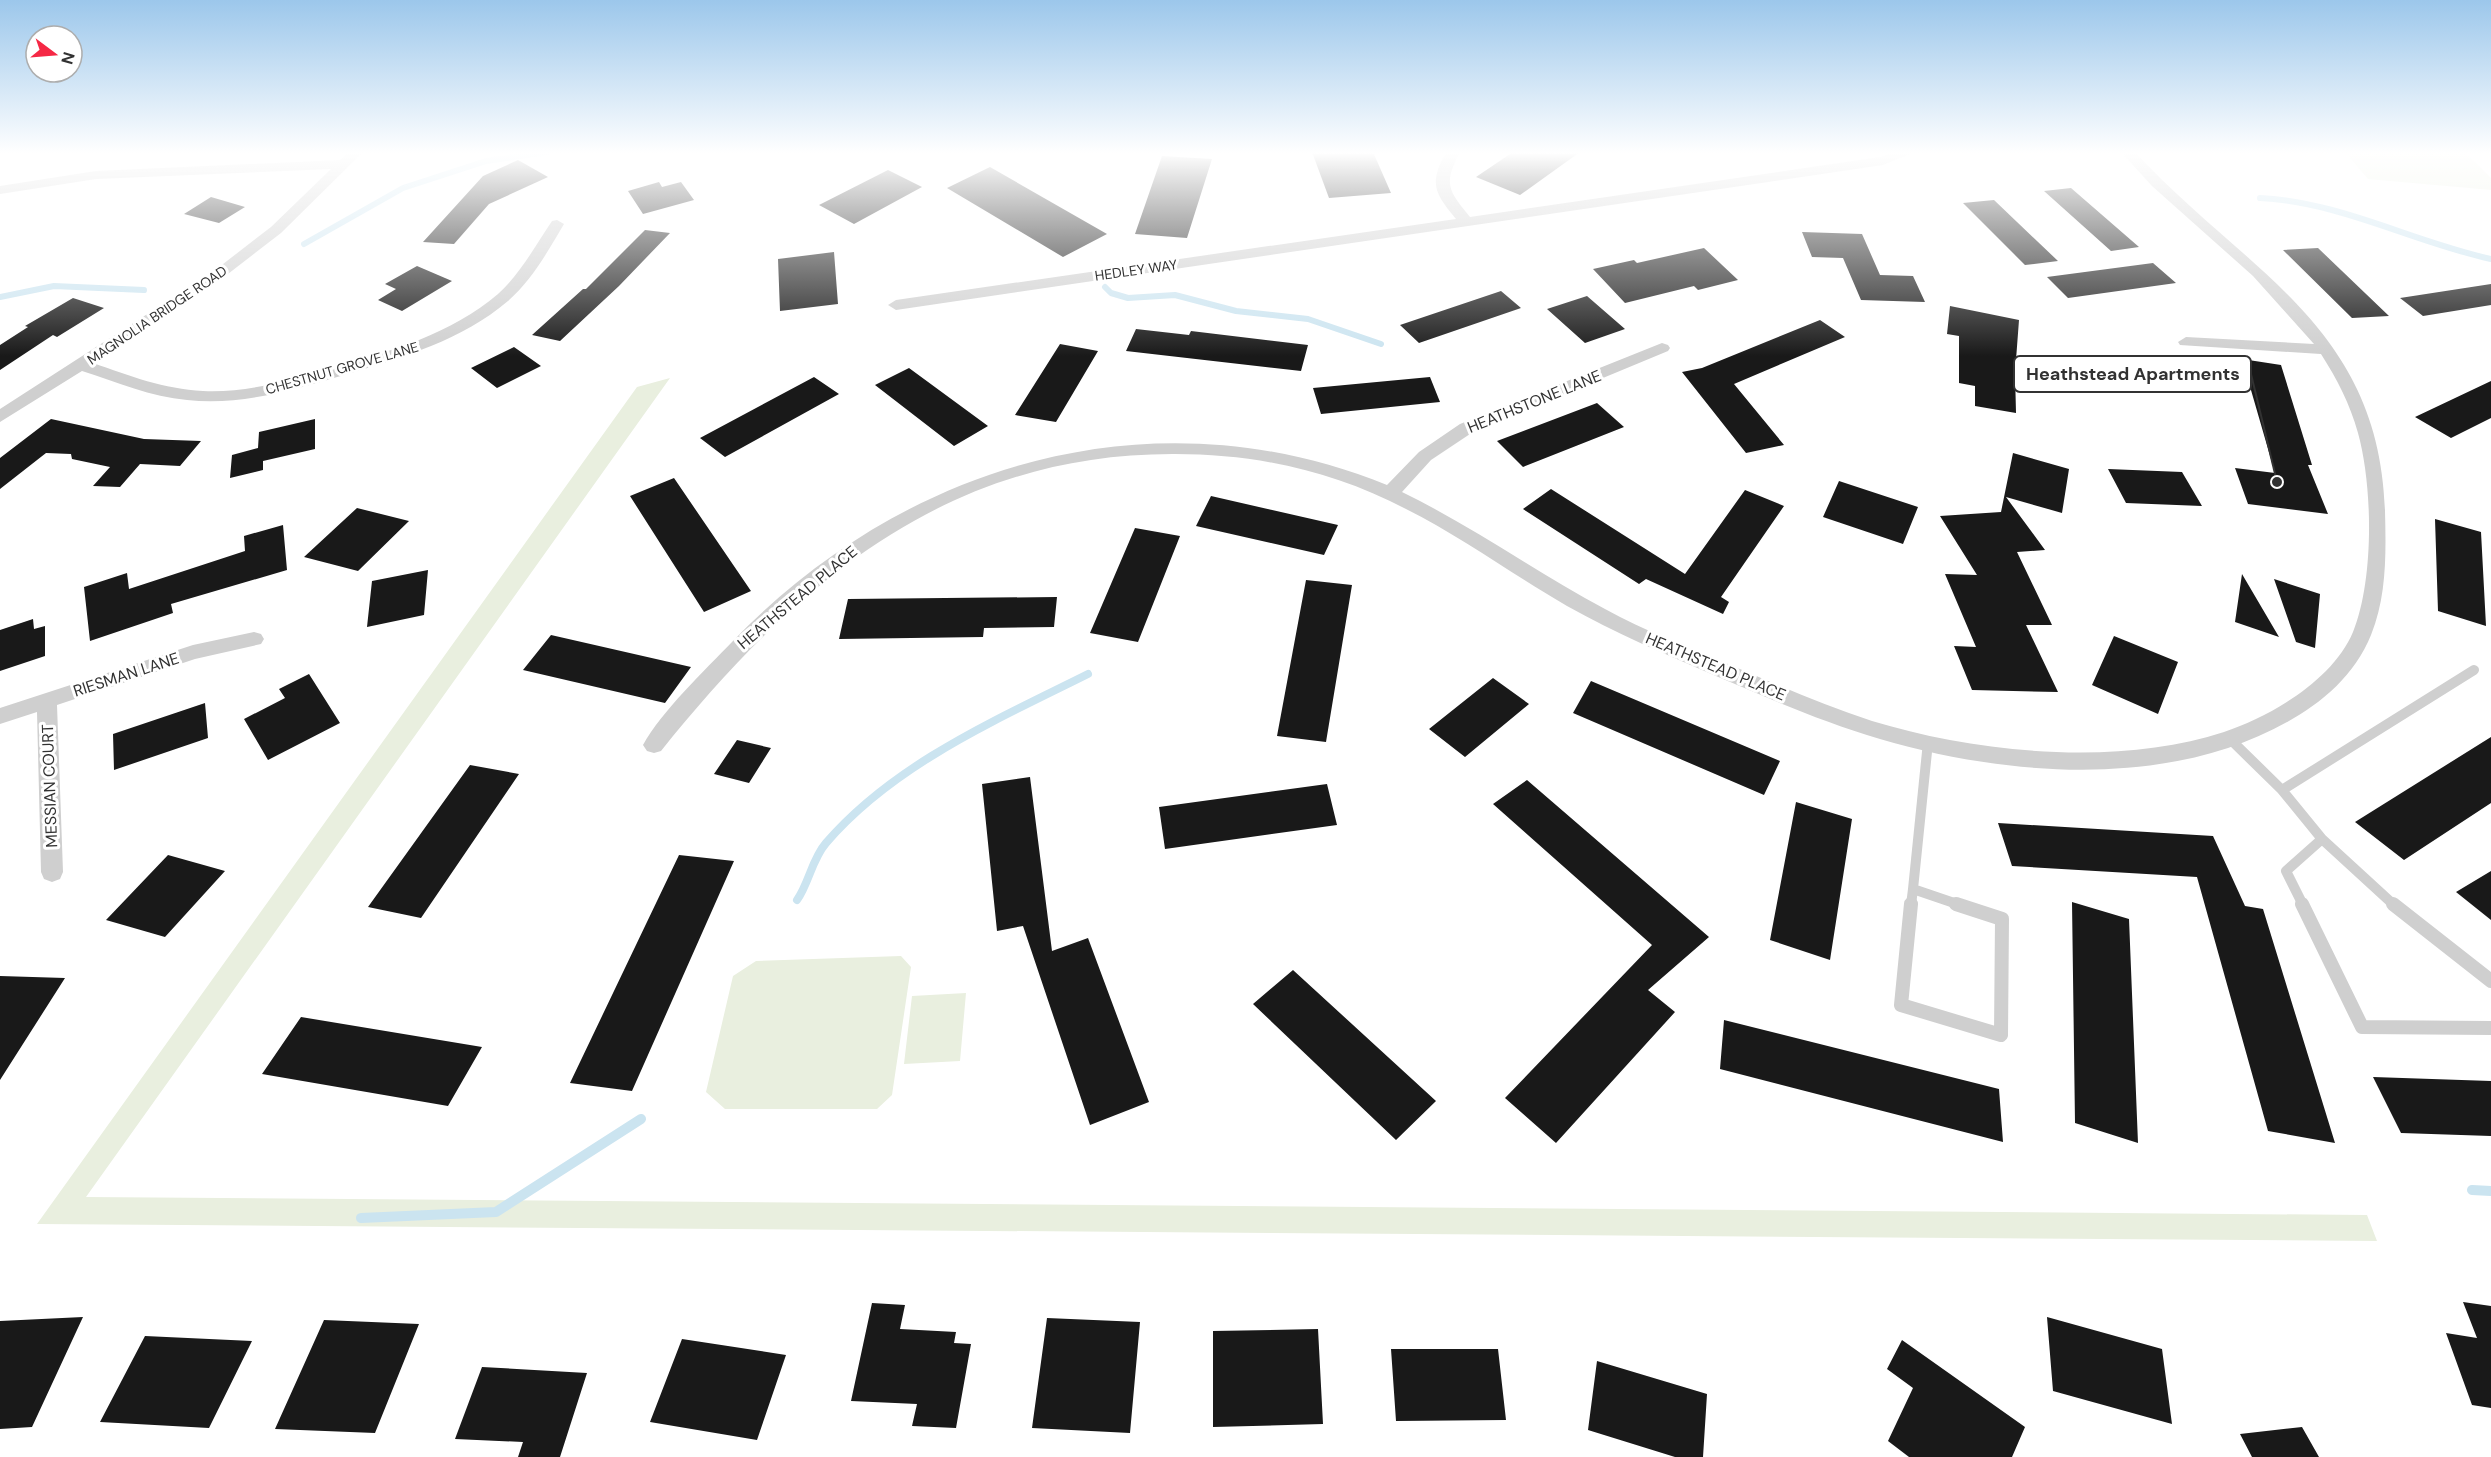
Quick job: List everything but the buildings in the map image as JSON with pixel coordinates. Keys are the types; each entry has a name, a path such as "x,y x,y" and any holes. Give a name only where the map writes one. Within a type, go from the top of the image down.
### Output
{"street":[{"name":"MAGNOLIA BRIDGE ROAD","path":"0,417 82,366 219,274 286,220"},
{"name":"HEDLEY WAY","path":"896,305 1479,220"},
{"name":"HEATHSTEAD PLACE","path":"654,745 680,710 730,654 831,565 885,527 934,500 998,477 1042,462 1110,450 1235,450 1320,467 1391,493 1602,616 1688,656 1830,714 1894,735 2004,755 2116,760 2171,755 2231,740 2300,705 2336,676 2357,646 2365,627 2376,548 2373,466 2367,434 2359,410 2313,332 2273,286 2198,220"},
{"name":"CHESTNUT GROVE LANE","path":"82,366 166,392 216,397 282,388 378,360 448,334 501,299 527,271 557,224"},
{"path":"2186,342 2325,350"},
{"name":"HEATHSTONE LANE","path":"1391,493 1420,459 1459,432 1507,409 1662,348"},
{"name":"RIESMAN LANE","path":"0,716 193,652 254,639"},
{"name":"MESSIAN COURT","path":"47,700 52,872"}],"lane":[{"path":"2282,790 2475,670"},
{"path":"2231,740 2282,790 2322,839 2393,904 2491,981"},
{"path":"1912,889 2002,919 2001,1035 1901,1005 1912,889 1928,742"},
{"path":"2322,839 2286,871 2362,1027 2491,1028"}],"green space":[{"path":"670,378 86,1197 2367,1215 2377,1241 37,1224 637,387"},
{"path":"901,956 911,967 892,1095 877,1109 725,1109 706,1092 733,976 756,961"},
{"path":"966,993 960,1061 904,1064 912,996"}],"waterway":[{"path":"304,244 346,220"},
{"path":"2363,220 2491,259"},
{"path":"0,297 54,286 144,290"},
{"path":"1105,287 1111,293 1128,298 1175,295 1236,311 1308,319 1381,344"},
{"path":"797,900 821,849 853,815 883,790 948,746 1088,674"},
{"path":"361,1218 496,1212 641,1119"},
{"path":"2472,1190 2491,1191"}],"place":[{"name":"Heathstead Apartments","path":"2277,482"}]}
